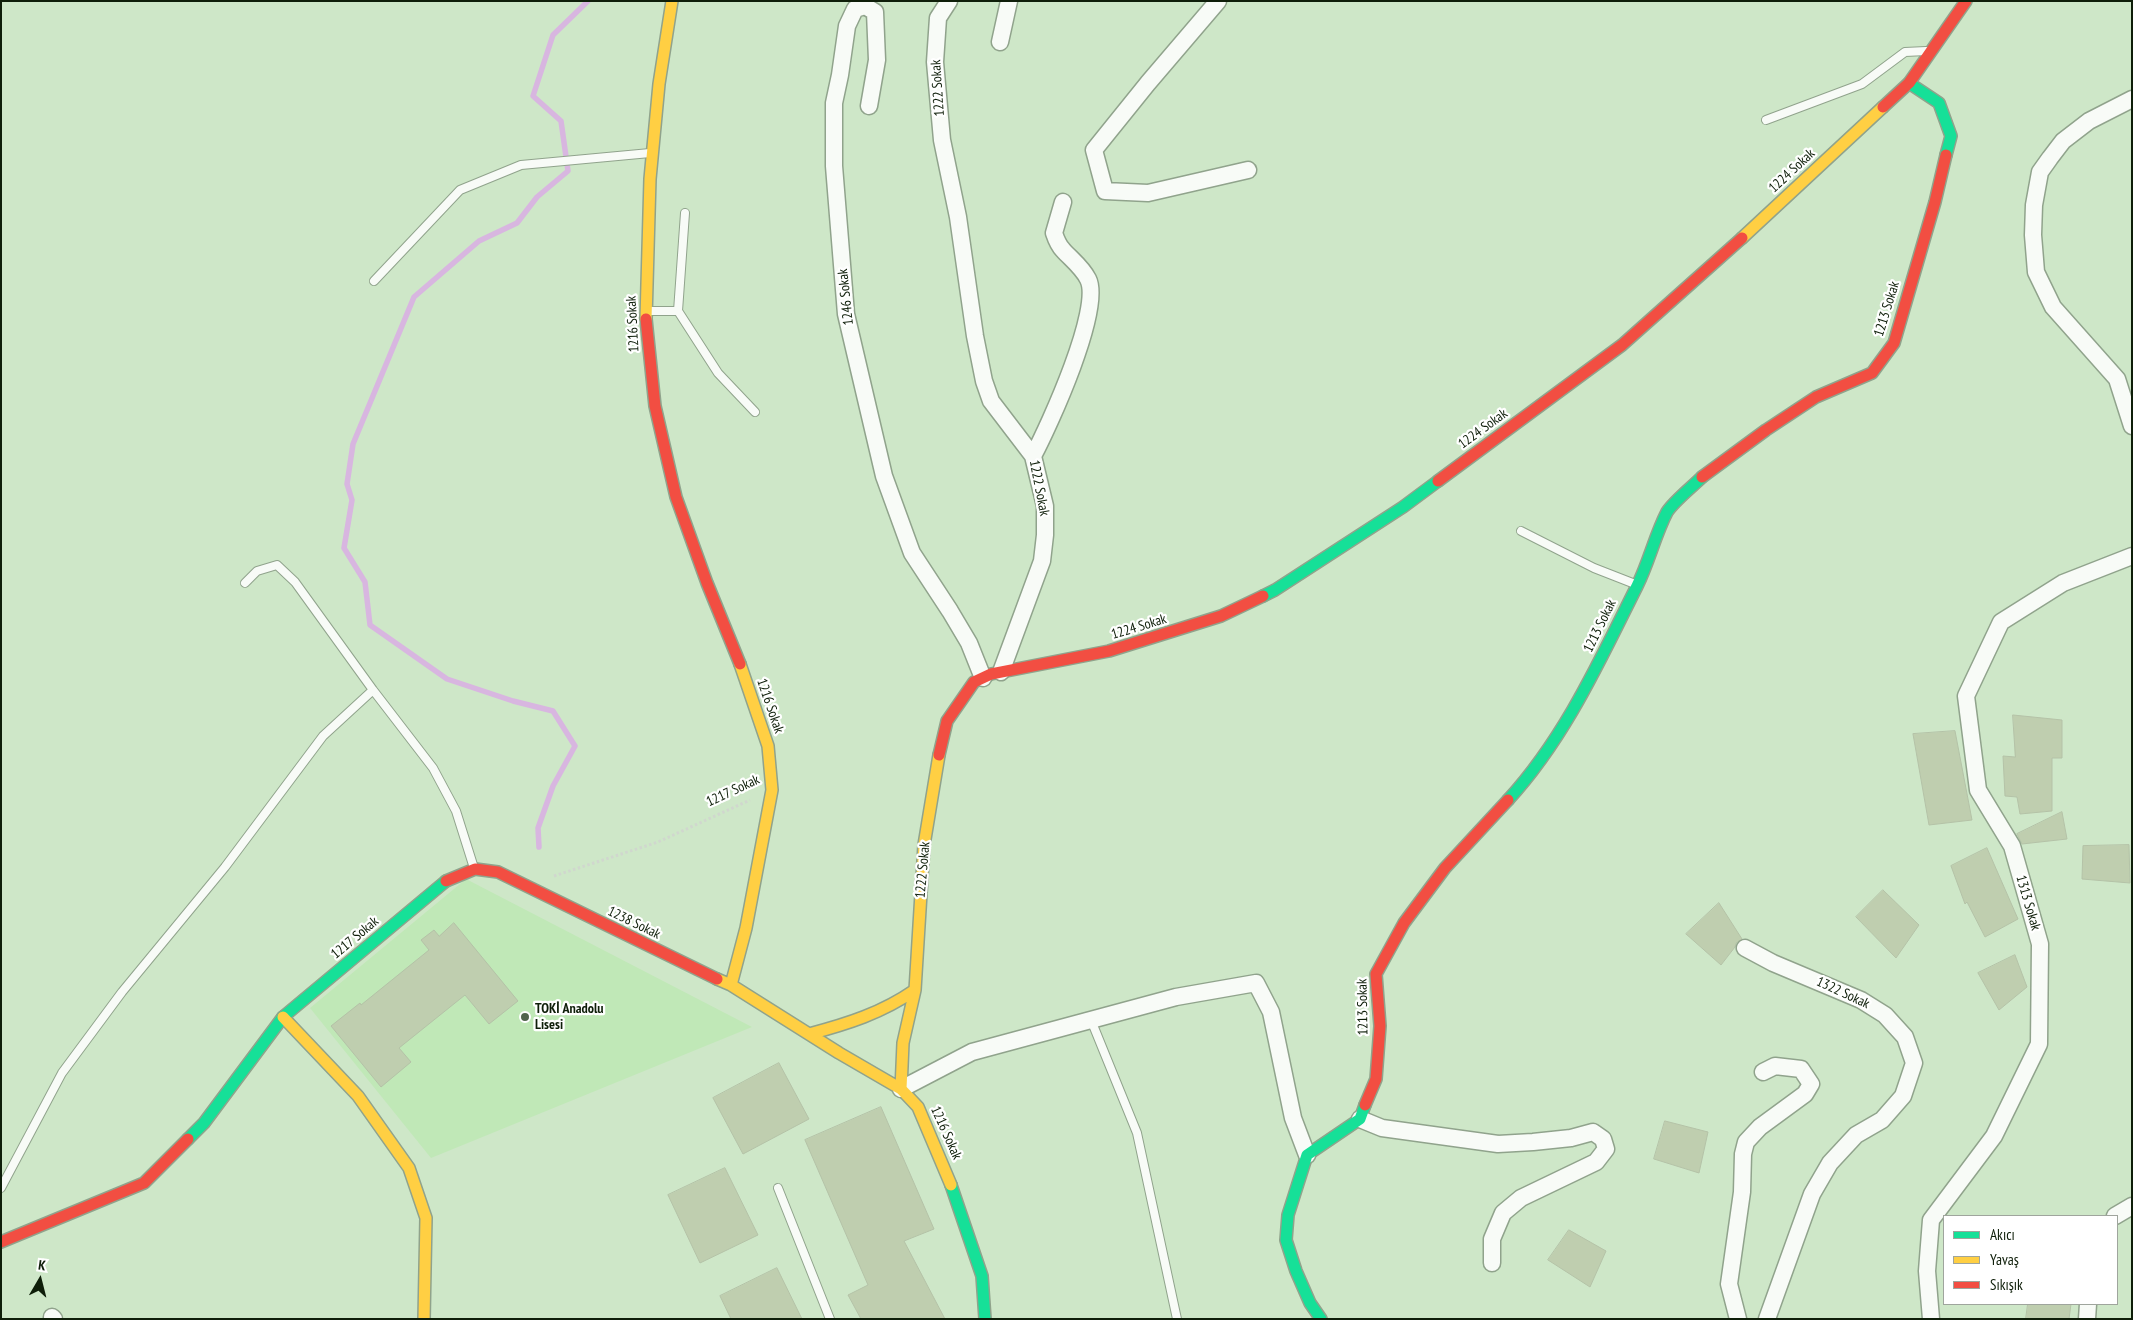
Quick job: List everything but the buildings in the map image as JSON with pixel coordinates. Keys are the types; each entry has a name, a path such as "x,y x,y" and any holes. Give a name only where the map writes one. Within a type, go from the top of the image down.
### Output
{"street":[{"name":"1216 Sokak","path":"672,1 659,84 652,153 645,311 655,406 676,497 707,583 743,672 768,746 772,790 746,928 732,985 808,1034 901,1089 918,1107 946,1169 982,1276 985,1319"},
{"name":"1222 Sokak","path":"901,1089 903,1043 915,990 924,845 947,721 974,682 1001,672 1042,561 1045,535 1045,506 1033,456 991,401 984,381 975,336 958,217 942,140 935,62 938,18 949,1"},
{"path":"1000,42 1010,1"},
{"path":"1218,1 1094,150 1105,191 1148,193 1248,170"},
{"path":"1909,83 1966,1"},
{"name":"1246 Sokak","path":"869,106 877,60 875,12 865,6 855,9 847,26 834,103 834,166 846,314 884,476 912,553 969,643 983,678"},
{"name":"1213 Sokak","path":"1360,1119 1376,1079 1380,1026 1376,974 1404,923 1445,868 1537,766 1567,720 1600,661 1637,584 1668,511 1708,471 1816,397 1872,373 1894,343 1935,202 1951,136 1939,102 1909,83"},
{"name":"1224 Sokak","path":"1001,672 1109,652 1221,616 1275,590 1403,507 1622,344 1711,267 1909,83"},
{"path":"2132,99 2088,121 2063,141 2050,158 2040,172 2034,205 2033,235 2036,272 2053,307 2117,379 2132,426"},
{"path":"1033,456 1050,422 1070,370 1085,324 1091,298 1089,280 1061,248 1054,234 1063,202"},
{"name":"1313 Sokak","path":"1931,1319 1927,1271 1931,1220 1994,1136 2039,1044 2040,944 2012,846 1978,790 1966,696 2001,622 2064,583 2132,556"},
{"name":"1217 Sokak","path":"1,1242 144,1183 204,1124 284,1017 448,878 475,869 498,872 524,885"},
{"name":"1238 Sokak","path":"524,885 700,972 732,985"},
{"name":"1322 Sokak","path":"1745,948 1773,963 1861,1000 1885,1015 1905,1037 1914,1063 1904,1096 1882,1120 1856,1135 1830,1163 1812,1194 1767,1319"},
{"path":"901,1089 972,1052 1176,998 1256,983 1271,1012 1293,1118 1307,1155"},
{"path":"808,1034 855,1023 896,1005 915,990"},
{"path":"284,1017 358,1096 409,1168 426,1218 424,1319"},
{"path":"1738,1319 1729,1284 1742,1192 1743,1154 1746,1142 1760,1127 1806,1094 1811,1084 1801,1069 1775,1066 1763,1072"},
{"path":"1321,1319 1310,1303 1296,1271 1286,1240 1288,1214 1307,1155 1360,1119 1382,1128 1498,1144 1552,1140 1593,1132 1603,1138 1606,1149 1596,1162 1520,1198 1503,1213 1492,1239 1492,1263"},
{"path":"2118,1215 2132,1206"},
{"path":"2087,1319 2088,1305"}],"lane":[{"path":"1766,120 1862,84 1905,52 1930,51"},
{"path":"374,282 460,190 521,165 652,153"},
{"path":"685,213 678,311 718,373 755,412"},
{"path":"645,311 678,311"},
{"path":"1521,531 1594,568 1637,584"},
{"path":"245,583 257,571 277,565 295,582 373,690 433,768 456,812 475,869"},
{"path":"1,1188 62,1073 117,999 226,867 322,736 373,690"},
{"path":"1091,1020 1137,1133 1177,1319"},
{"path":"778,1188 830,1319"}],"path":[{"name":"1217 Sokak","path":"553,876 658,842 772,790"}],"shaded area":[{"name":"TOKİ Anadolu Lisesi","path":"466,879 752,1027 431,1158 310,1008"}],"waterway":[{"path":"539,847 538,828 553,786 575,746 553,711 513,701 447,679 370,625 365,582 344,548 352,500 347,484 353,444 414,297 479,241 517,223 537,197 568,171 561,121 533,96 553,35 588,1"}],"traffic: fast":[{"path":"1909,83 1939,103 1951,136 1946,155"},
{"path":"1508,800 1547,751 1580,698 1637,586 1667,512 1702,477"},
{"path":"1263,596 1403,507 1438,481"},
{"path":"188,1139 204,1123 283,1017 446,881"},
{"path":"1321,1319 1310,1303 1296,1271 1286,1240 1288,1215 1307,1155 1360,1119 1365,1105"},
{"path":"951,1185 982,1276 985,1319"}],"traffic: slow":[{"path":"646,319 650,179 659,84 672,1"},
{"path":"1742,238 1883,107"},
{"path":"731,985 746,928 772,790 768,746 740,664"},
{"path":"915,990 924,845 939,755"},
{"path":"717,979 731,985 839,1053 901,1089 918,1107 951,1185"},
{"path":"809,1034 864,1017 890,1005 915,990 903,1043 901,1089"},
{"path":"283,1017 358,1096 409,1168 426,1218 424,1319"}],"traffic: jam":[{"path":"1883,107 1909,83 1966,1"},
{"path":"1702,477 1766,430 1816,397 1872,373 1894,343 1935,202 1946,155"},
{"path":"1438,481 1622,345 1742,238"},
{"path":"646,319 655,406 676,497 707,583 740,664"},
{"path":"939,755 947,721 974,682 991,674 1109,651 1221,616 1263,596"},
{"path":"1365,1105 1376,1079 1380,1026 1376,974 1404,923 1445,868 1508,800"},
{"path":"446,881 475,869 498,872 717,979"},
{"path":"1,1242 144,1183 188,1139"}],"place":[{"name":"TOKİ Anadolu Lisesi","path":"525,1017"}]}
